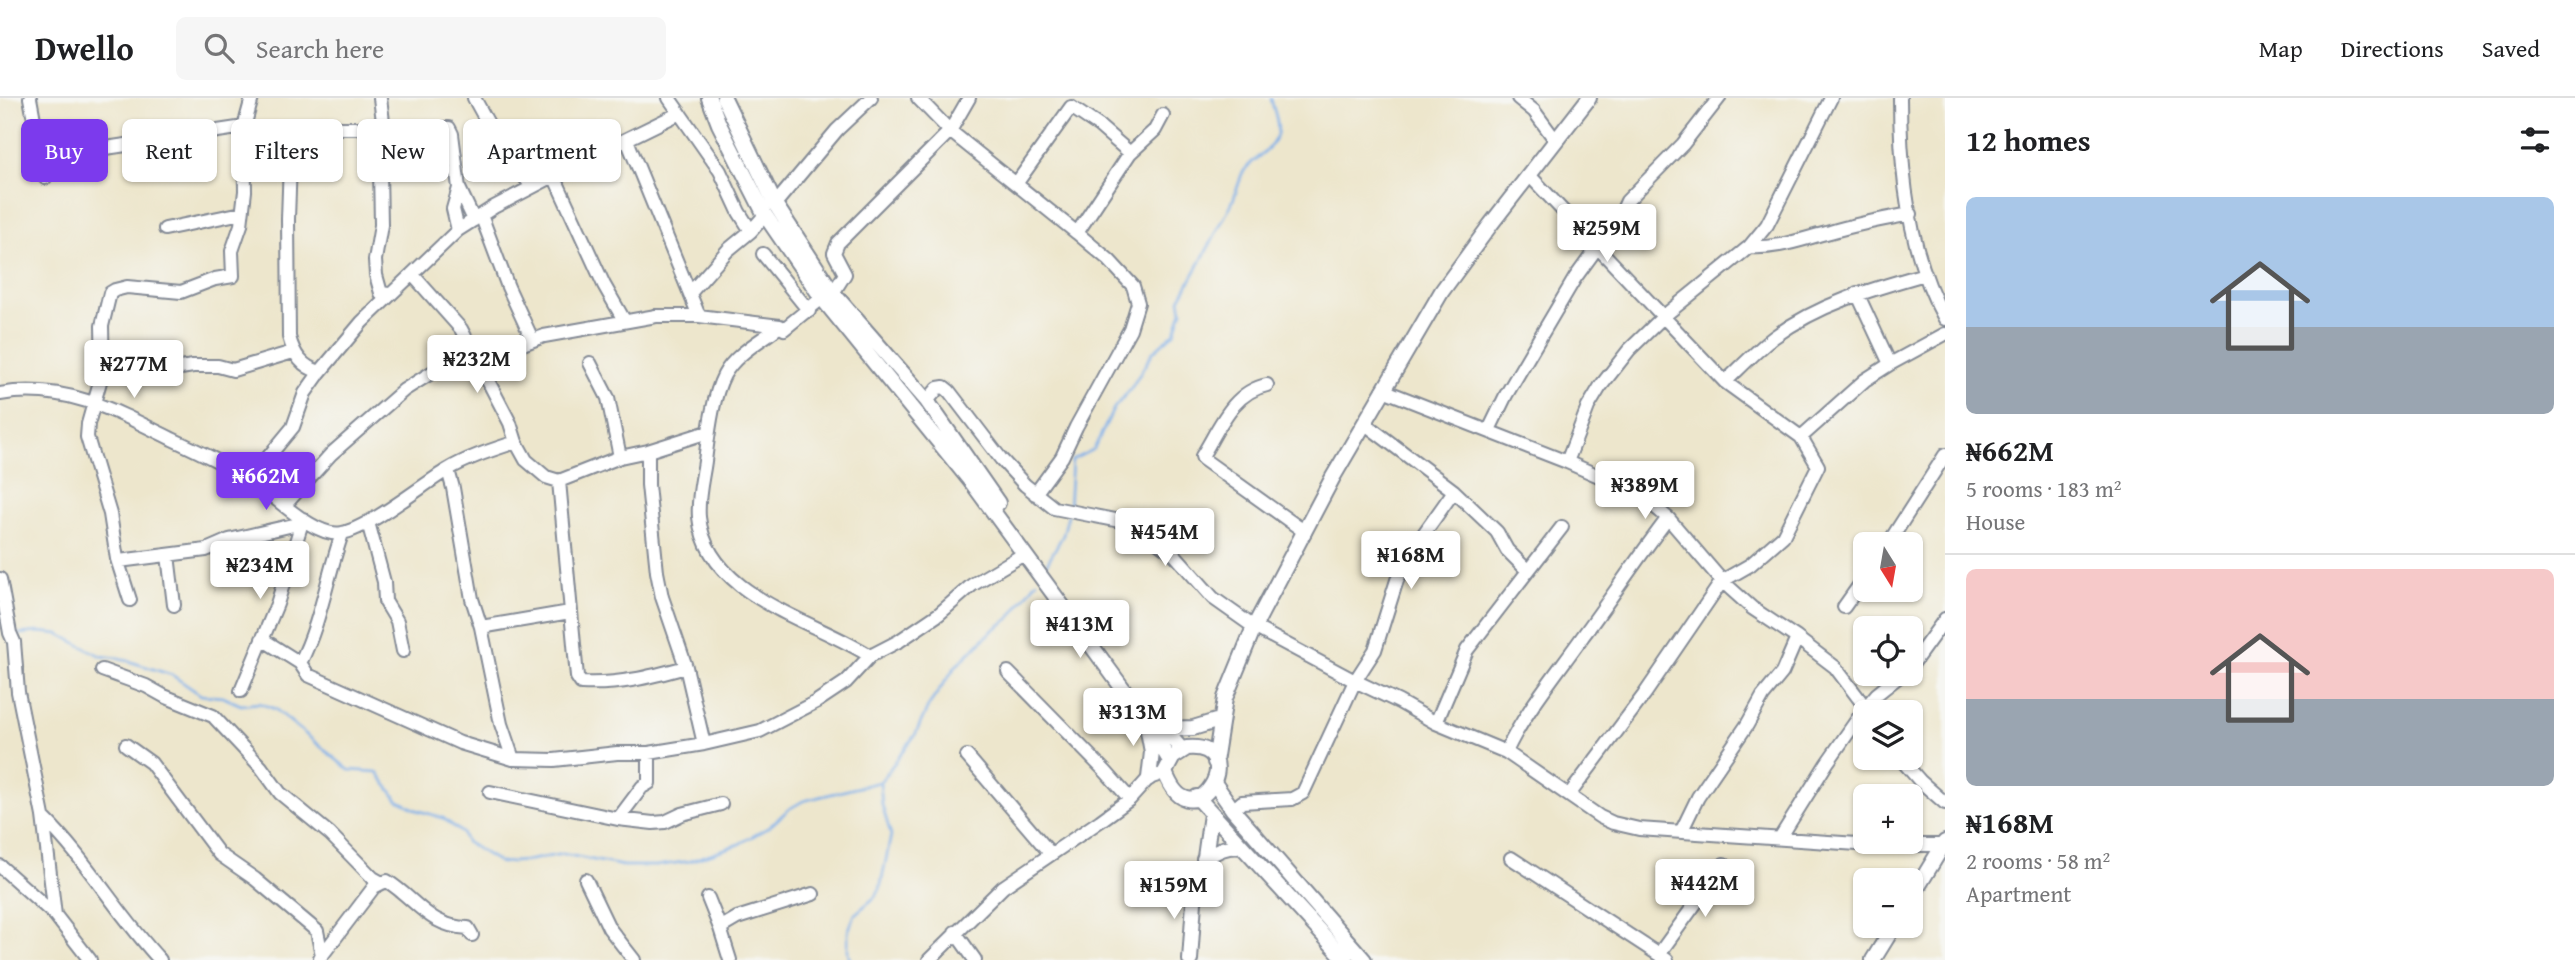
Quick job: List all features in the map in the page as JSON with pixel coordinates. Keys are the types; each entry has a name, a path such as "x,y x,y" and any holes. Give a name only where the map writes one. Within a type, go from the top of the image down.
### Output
{"main road":[{"path":"709,98 719,124 770,210 828,296 1027,553 1143,716 1167,767 1170,785 1179,794 1205,806 1346,960"},
{"path":"1197,888 1194,876 1205,806 1217,773 1215,762 1219,721 1225,698 1254,627 1364,423 1442,291 1589,98"},
{"path":"728,99 770,210"},
{"path":"828,296 927,401 1027,553"},
{"path":"1049,583 1182,750"},
{"path":"1143,716 1152,751 1149,778"},
{"path":"1163,729 1193,728 1219,721"},
{"path":"1198,748 1219,721"},
{"path":"1219,721 1232,808"},
{"path":"1167,767 1182,750 1198,748 1215,762"},
{"path":"1215,784 1232,808 1364,960"},
{"path":"1190,960 1192,914 1197,888 1202,879 1204,859 1205,806"},
{"path":"1204,859 1226,847 1242,847"},
{"path":"1923,880 1945,848"},
{"path":"1923,889 1945,848"},
{"path":"1873,960 1887,938"},
{"path":"1882,960 1895,938"}],"street":[{"path":"30,98 34,119"},
{"path":"246,119 252,98"},
{"path":"380,98 383,119"},
{"path":"474,98 508,156 532,187"},
{"path":"669,98 720,171 751,231"},
{"path":"691,292 728,250 751,231 770,210 837,130 871,98"},
{"path":"918,98 950,131 1109,260 1133,286 1137,297 1137,312 1062,457 1035,494"},
{"path":"478,361 532,339 656,316 699,316 780,326 784,329 828,296 845,274 834,253 838,243 950,131 969,98"},
{"path":"1518,98 1534,111 1556,141"},
{"path":"1489,430 1506,395 1575,278 1620,216 1632,193 1653,177 1719,98"},
{"path":"1567,462 1588,407 1629,350 1664,316 1749,247 1773,213 1830,98"},
{"path":"1900,98 1904,174 1911,215 1925,274 1945,319"},
{"path":"1016,184 1071,107 1099,126 1130,153"},
{"path":"621,142 680,113"},
{"path":"1077,233 1130,153 1155,130 1163,115"},
{"path":"320,372 308,369 293,352 288,315 291,133 296,126 357,127"},
{"path":"449,128 458,188 453,209 458,230"},
{"path":"108,148 231,129"},
{"path":"627,140 699,316"},
{"path":"1530,176 1725,382 1805,438 1818,466 1783,536 1751,565 1722,582 1644,695 1569,794"},
{"path":"130,600 110,514 87,437 93,402 103,371 102,326 110,293 115,289 127,287 181,292 215,279 232,277 232,251 241,225 245,182"},
{"path":"380,182 381,225 375,267 378,288 381,293 389,294"},
{"path":"250,479 293,427 305,393 320,372 389,294 458,230 542,182"},
{"path":"557,182 596,270 624,320"},
{"path":"458,188 478,217 532,339"},
{"path":"165,229 242,213"},
{"path":"1749,247 1766,248 1795,243 1866,222 1911,215"},
{"path":"763,254 809,310"},
{"path":"412,274 461,329 510,423 516,442 534,469 546,477 559,481 620,457 649,451 708,432"},
{"path":"1725,382 1780,333 1830,305 1857,293 1925,274"},
{"path":"1857,293 1889,364"},
{"path":"780,326 737,359 724,375 708,432 698,503 701,530 710,551 756,598 837,636 870,656"},
{"path":"1805,438 1821,417 1889,364 1945,334"},
{"path":"285,505 331,454 404,390 471,348"},
{"path":"150,373 193,366 218,366 233,370 293,352"},
{"path":"590,363 608,398 620,457"},
{"path":"1267,385 1247,393 1224,416 1202,456 1305,532"},
{"path":"927,401 938,388 949,390 1001,459 1035,494 1054,508 1125,522 1146,533 1175,555 1213,598 1254,627 1436,723 1506,752 1600,817 1613,823 1639,829 1945,848"},
{"path":"1383,390 1567,462 1617,484 1649,502 1668,518 1722,582 1752,608 1835,667 1860,700"},
{"path":"0,394 40,393 93,402 128,415 250,479 302,521 325,533 342,534 369,522 470,458 516,442"},
{"path":"1364,423 1454,491 1497,532 1507,550 1528,571"},
{"path":"649,451 648,485 657,572 677,644 687,667 704,744"},
{"path":"1896,532 1945,455"},
{"path":"448,470 472,598 481,627 501,724 513,759"},
{"path":"559,481 577,677 582,683 609,684 636,681 687,667"},
{"path":"1232,808 1242,802 1292,799 1303,793 1355,681 1375,649 1397,580 1413,549 1454,491"},
{"path":"1506,752 1513,737 1559,669 1668,518"},
{"path":"119,561 206,550 229,540 302,521"},
{"path":"240,691 276,604 302,521"},
{"path":"369,522 384,582 385,601 397,621 403,650"},
{"path":"1436,723 1466,650 1562,527"},
{"path":"300,663 314,636 322,598 342,534"},
{"path":"262,639 300,663 308,675 355,698 460,743 513,759 554,760 617,753 649,753 760,731 783,720 845,682 870,656 899,641 939,614 972,585 1027,553"},
{"path":"168,555 174,605"},
{"path":"0,579 14,642 18,692 43,816 55,915"},
{"path":"1844,607 1853,594"},
{"path":"481,627 570,612"},
{"path":"1923,649 1945,619"},
{"path":"1682,830 1698,797 1747,725 1763,696 1782,673 1797,638"},
{"path":"102,670 213,716 252,757 280,793 330,834 376,883"},
{"path":"1008,672 1107,772 1130,799"},
{"path":"1874,700 1887,686"},
{"path":"1780,838 1827,763 1853,729"},
{"path":"126,745 151,763 219,854 256,879 317,931 320,957"},
{"path":"618,819 642,787 649,783 649,753"},
{"path":"967,756 1051,853"},
{"path":"929,960 1003,887 1130,799 1149,778 1167,767"},
{"path":"1910,770 1945,803"},
{"path":"490,792 653,824 722,804"},
{"path":"43,816 68,843 160,960"},
{"path":"1511,858 1663,957 1724,864"},
{"path":"0,866 55,915 90,960"},
{"path":"586,880 609,928 634,960"},
{"path":"320,957 376,883 387,881 405,892 421,911 439,923 468,928 472,935"},
{"path":"720,928 737,918 813,894"},
{"path":"708,898 730,960"},
{"path":"955,932 975,960"}],"waterway":[{"path":"1069,508 1072,460 1094,449 1114,408 1130,390 1153,352 1175,332 1182,311 1180,299 1231,205 1242,174 1266,150 1277,134 1278,125 1271,98"},
{"path":"1042,572 1063,535 1068,515"},
{"path":"850,960 848,932 855,914 874,898 880,889 891,835 882,805 880,782 915,735 929,705 956,666 993,630 1009,619 1037,581"},
{"path":"19,634 59,634 101,656 119,658 172,675 201,695 223,697 241,705 259,703 275,709 349,770 377,772 398,800 417,810 443,818 462,833 466,842 500,863 563,854 623,866 656,866 690,861 739,844 769,827 789,809 803,801 879,782"}]}
